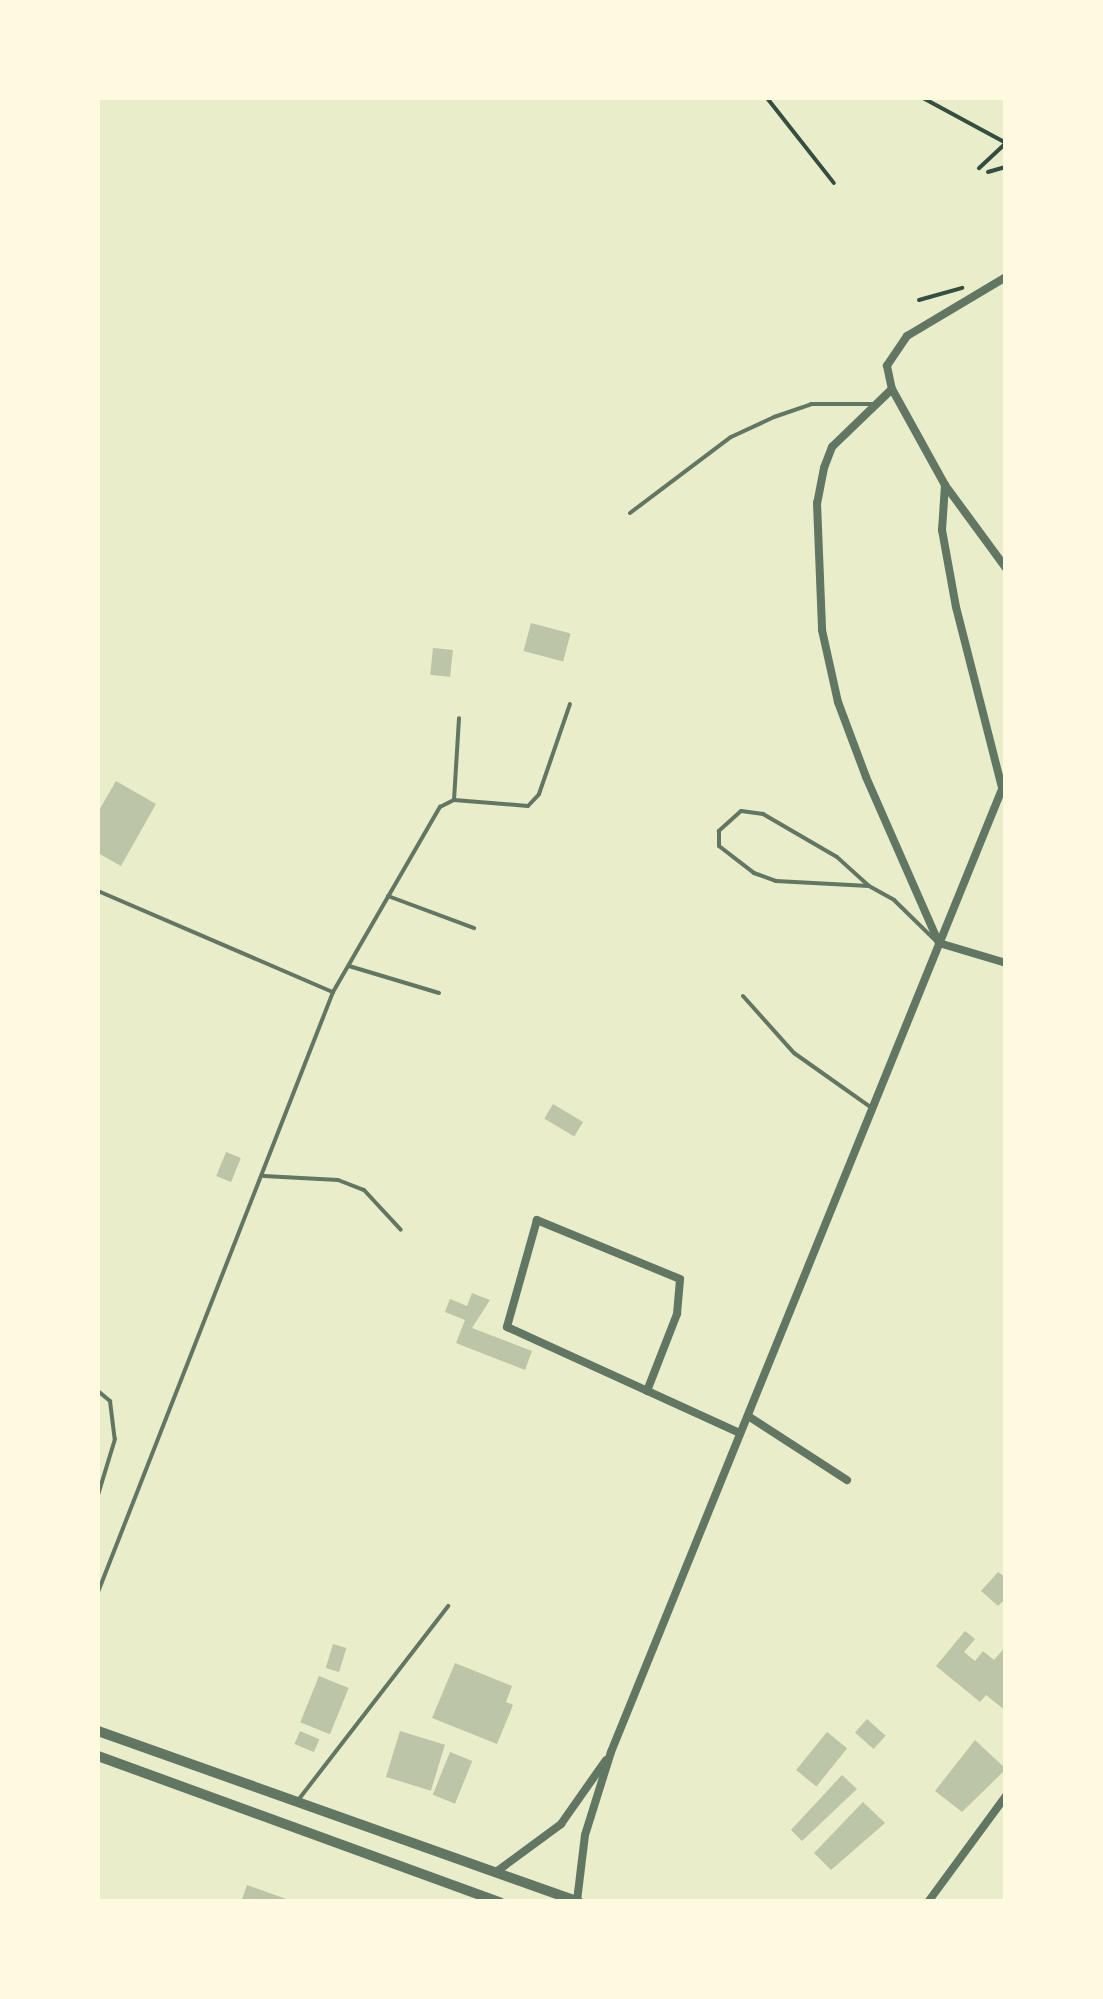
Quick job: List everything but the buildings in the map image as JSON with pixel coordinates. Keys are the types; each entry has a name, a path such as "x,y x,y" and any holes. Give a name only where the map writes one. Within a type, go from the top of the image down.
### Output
{"street":[{"path":"1006,277 907,336 889,358 892,388 945,485 1006,568"},
{"path":"892,388 832,447 824,468 816,503 822,630 866,777 939,944"},
{"path":"98,1731 578,1901 585,1836 611,1752 1004,782 956,607 942,530 945,485"},
{"path":"939,944 1006,963"},
{"path":"647,1391 677,1314 680,1279 537,1220 507,1327 740,1434"},
{"path":"748,1416 847,1480"},
{"path":"496,1872 560,1824 611,1752"},
{"path":"98,1756 500,1902"},
{"path":"928,1902 1006,1796"}],"lane":[{"path":"630,513 731,438 774,417 811,404 873,404"},
{"path":"98,1592 333,992 440,808 454,800 528,806 540,794 570,704"},
{"path":"454,800 458,718"},
{"path":"869,886 776,881 754,874 719,846 720,832 741,811 763,814 837,858 869,886 894,900 939,944"},
{"path":"98,892 333,992"},
{"path":"388,896 474,928"},
{"path":"349,966 438,994"},
{"path":"742,996 794,1052 872,1108"},
{"path":"264,1176 338,1180 364,1190 401,1230"},
{"path":"98,1391 110,1400 115,1439 98,1495"},
{"path":"297,1802 448,1606"}],"path":[{"path":"767,98 834,184"},
{"path":"922,98 1006,144 979,168"},
{"path":"988,172 1006,168"},
{"path":"919,300 971,285"}]}
